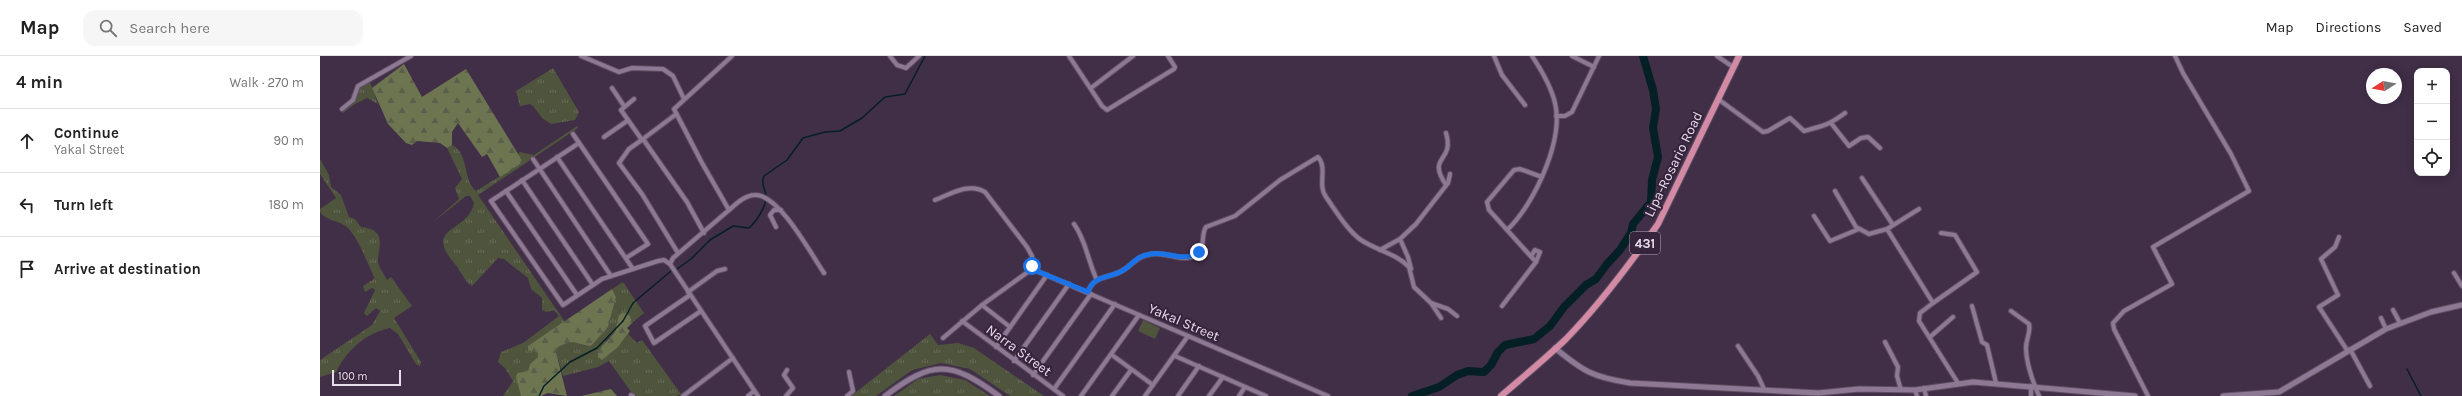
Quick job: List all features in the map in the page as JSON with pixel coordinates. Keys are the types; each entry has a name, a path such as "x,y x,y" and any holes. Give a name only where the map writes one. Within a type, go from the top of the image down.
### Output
{"main road":[{"name":"Lipa-Rosario Road","path":"1501,396 1556,348 1613,285 1658,224 1739,56"}],"street":[{"path":"342,109 353,100 358,86 411,56"},
{"path":"581,56 619,72 632,68 663,69 673,76 684,99"},
{"path":"729,210 675,115 675,107 732,56"},
{"path":"890,56 897,65 906,68 919,56"},
{"path":"1069,56 1102,106 1107,110 1113,108 1174,69 1168,56"},
{"path":"1091,88 1133,56"},
{"path":"1494,56 1502,75 1525,105"},
{"path":"1507,230 1518,220 1542,177 1554,142 1556,116 1555,104 1550,87 1532,56"},
{"path":"1572,56 1594,66"},
{"path":"1556,116 1565,116 1572,112 1599,56"},
{"path":"1717,56 1733,68"},
{"path":"2148,396 2114,329 2113,323 2124,311 2172,284 2153,247 2249,191 2231,154 2183,73 2175,56"},
{"path":"612,88 624,106"},
{"path":"634,99 621,110 627,121 642,139 687,202 704,233"},
{"path":"1718,99 1763,132 1768,131 1790,118 1804,131 1831,123 1845,113"},
{"path":"675,115 629,149 619,163 642,194 678,253"},
{"path":"604,137 627,121"},
{"path":"1831,123 1850,146 1861,138 1868,137 1880,148"},
{"path":"1446,133 1449,148 1438,169 1439,176 1446,185"},
{"path":"573,134 648,244 626,258"},
{"path":"579,143 491,201 562,305 593,285 611,276 664,260 670,264 758,396"},
{"path":"557,157 633,269"},
{"path":"1033,374 1090,293 1097,280 1121,272 1134,260 1149,254 1184,258 1196,254 1201,249 1206,227 1214,222 1235,216 1280,180 1318,157 1322,170 1322,192 1351,230 1362,240 1406,264 1410,269"},
{"path":"533,159 611,276"},
{"path":"1536,262 1489,210 1487,202 1514,170 1520,169 1542,177"},
{"path":"1380,250 1400,238 1416,224 1446,185 1450,174"},
{"path":"1862,178 1893,225"},
{"path":"522,180 593,285"},
{"path":"935,200 969,188 980,189 985,192 1027,247 1032,256 1032,269 962,321 943,338"},
{"path":"506,190 578,295"},
{"path":"1835,191 1859,230 1869,234 1887,229 1919,209"},
{"path":"670,264 678,253 704,233 729,210 748,196 756,194 771,201 781,210 824,273"},
{"path":"776,227 770,215 774,210 781,210"},
{"path":"1814,216 1830,241 1859,230"},
{"path":"1074,224 1080,232 1087,257 1097,280"},
{"path":"1887,229 1933,303"},
{"path":"1941,233 1955,235 1977,272 1933,303 1918,316 1958,383"},
{"path":"2339,237 2334,247 2321,259 2338,295 2319,307 2349,349 2370,386"},
{"path":"1400,238 1408,257 1414,287 1431,303 1441,318"},
{"path":"1502,306 1536,262 1540,252 1535,250 1531,256"},
{"path":"701,311 654,343 645,326 689,294 717,271 726,269"},
{"name":"Yakal Street","path":"1032,269 1328,396"},
{"path":"2454,273 2462,286"},
{"path":"996,347 1047,275"},
{"path":"1014,361 1069,284"},
{"path":"1431,303 1448,309 1457,316"},
{"path":"1054,389 1116,304"},
{"path":"2223,396 2279,392 2386,328 2462,305"},
{"path":"982,306 1010,327"},
{"path":"1972,306 1982,342 1987,345 1996,383"},
{"path":"2393,310 2400,323"},
{"path":"2011,311 2026,321 2030,327 2026,353 2033,386 2039,396"},
{"path":"1081,396 1112,355 1139,315"},
{"path":"1930,337 1953,317"},
{"path":"2381,318 2386,328"},
{"name":"Narra Street","path":"962,321 1014,361 1064,396"},
{"path":"1145,396 1176,356 1188,336"},
{"path":"1885,342 1898,367 1897,376 1901,390"},
{"path":"1738,346 1758,376 1764,389"},
{"path":"1556,348 1578,368 1602,378 1630,383 1818,392 1859,389 1916,390 1958,383 1996,383 2077,390 2085,393 2135,396"},
{"path":"1112,355 1153,385"},
{"path":"1176,356 1266,396"},
{"path":"683,396 733,358"},
{"path":"1178,396 1199,366"},
{"path":"885,396 912,376 938,369 962,373 999,396"},
{"path":"786,396 793,388 784,375 787,370"},
{"path":"1112,396 1132,370"},
{"path":"847,396 853,391 849,372"},
{"path":"1209,396 1223,378"},
{"path":"2031,396 2033,386"},
{"path":"1239,396 1245,387"},
{"path":"1924,388 1926,396"},
{"path":"1916,390 1917,396"},
{"path":"2077,390 2079,396"},
{"path":"748,396 754,391"}],"green space":[{"path":"404,64 422,97 466,69 523,162 500,177 487,154 482,157 458,123 452,132 452,145 447,148 440,143 417,141 412,145 406,143 388,124 372,88"},
{"path":"553,68 579,112 575,120 551,124 542,118 530,104 520,106 516,91"},
{"path":"367,82 370,82 378,104 367,98 355,104 343,113 342,111 356,99 358,88"},
{"path":"577,126 578,128 478,195 565,322 528,346 538,353 538,357 530,364 528,371 520,374 521,396 503,396 513,381 505,368 498,362 501,352 523,343 559,316 554,310 547,312 542,310 542,298 531,289 528,278 504,259 498,258 472,286 465,279 446,252 443,243 445,236 450,230 464,220 470,213 474,203 470,196 466,196 432,223 459,199 455,188 462,179 447,148 452,145 458,149 464,160 469,180 476,191 523,162 518,154 520,152 534,155"},
{"path":"320,159 329,175 331,187 341,195 349,217 355,219 361,227 375,231 378,235 380,240 379,266 387,280 391,277 412,306 394,318 421,362 420,366 416,364 398,334 390,328 381,330 365,338 340,364 336,372 320,377 320,360 372,325 380,311 376,308 367,316 364,313 375,290 372,288 365,292 363,286 374,279 374,277 357,240 346,226 326,218 320,212 320,209 336,198 320,174"},
{"path":"623,282 644,313 633,322 629,315 620,315 615,332 605,341 618,347 628,334 637,343 642,340 681,394 677,396 634,396 609,361 598,367 563,376 556,352 558,346 572,342 578,342 585,345 608,327 616,297 612,289"},
{"path":"612,289 616,297 608,327 591,346 572,342 558,347 556,352 567,396 548,393 541,396 521,396 516,376 518,373 528,371 530,364 538,357 538,353 528,350 528,346"},
{"path":"624,312 629,315 633,322 627,328 630,331 618,347 602,360 598,357 598,351 615,332 619,315"},
{"path":"1143,320 1160,328 1155,339 1138,331"},
{"path":"930,334 938,345 958,343 974,348 1044,396 1010,396 970,369 941,363 912,370 876,396 851,396"},
{"path":"940,375 965,380 990,396 894,396 918,379"},
{"path":"611,389 617,396 581,396"}],"waterway":[{"path":"677,269 691,259 710,240 733,226 749,228 752,225 760,214 766,201 766,194 763,184 764,176 787,160 803,138 825,132 840,131 862,118 885,97 905,94 925,56"},
{"path":"1412,396 1439,387 1457,375 1468,371 1484,372 1491,365 1498,352 1505,345 1534,339 1550,326 1564,307 1586,285 1596,279 1620,250 1631,233 1633,224 1651,202 1652,180 1658,157 1653,128 1656,109 1653,90 1643,56"},
{"path":"539,396 544,386 570,362 597,348 623,321 633,303 671,271"},
{"path":"2407,369 2421,396"}],"route":[{"path":"1032,266 1032,269 1088,292 1090,287 1096,281 1104,276 1121,272 1137,258 1154,253 1184,258 1199,252"}]}
